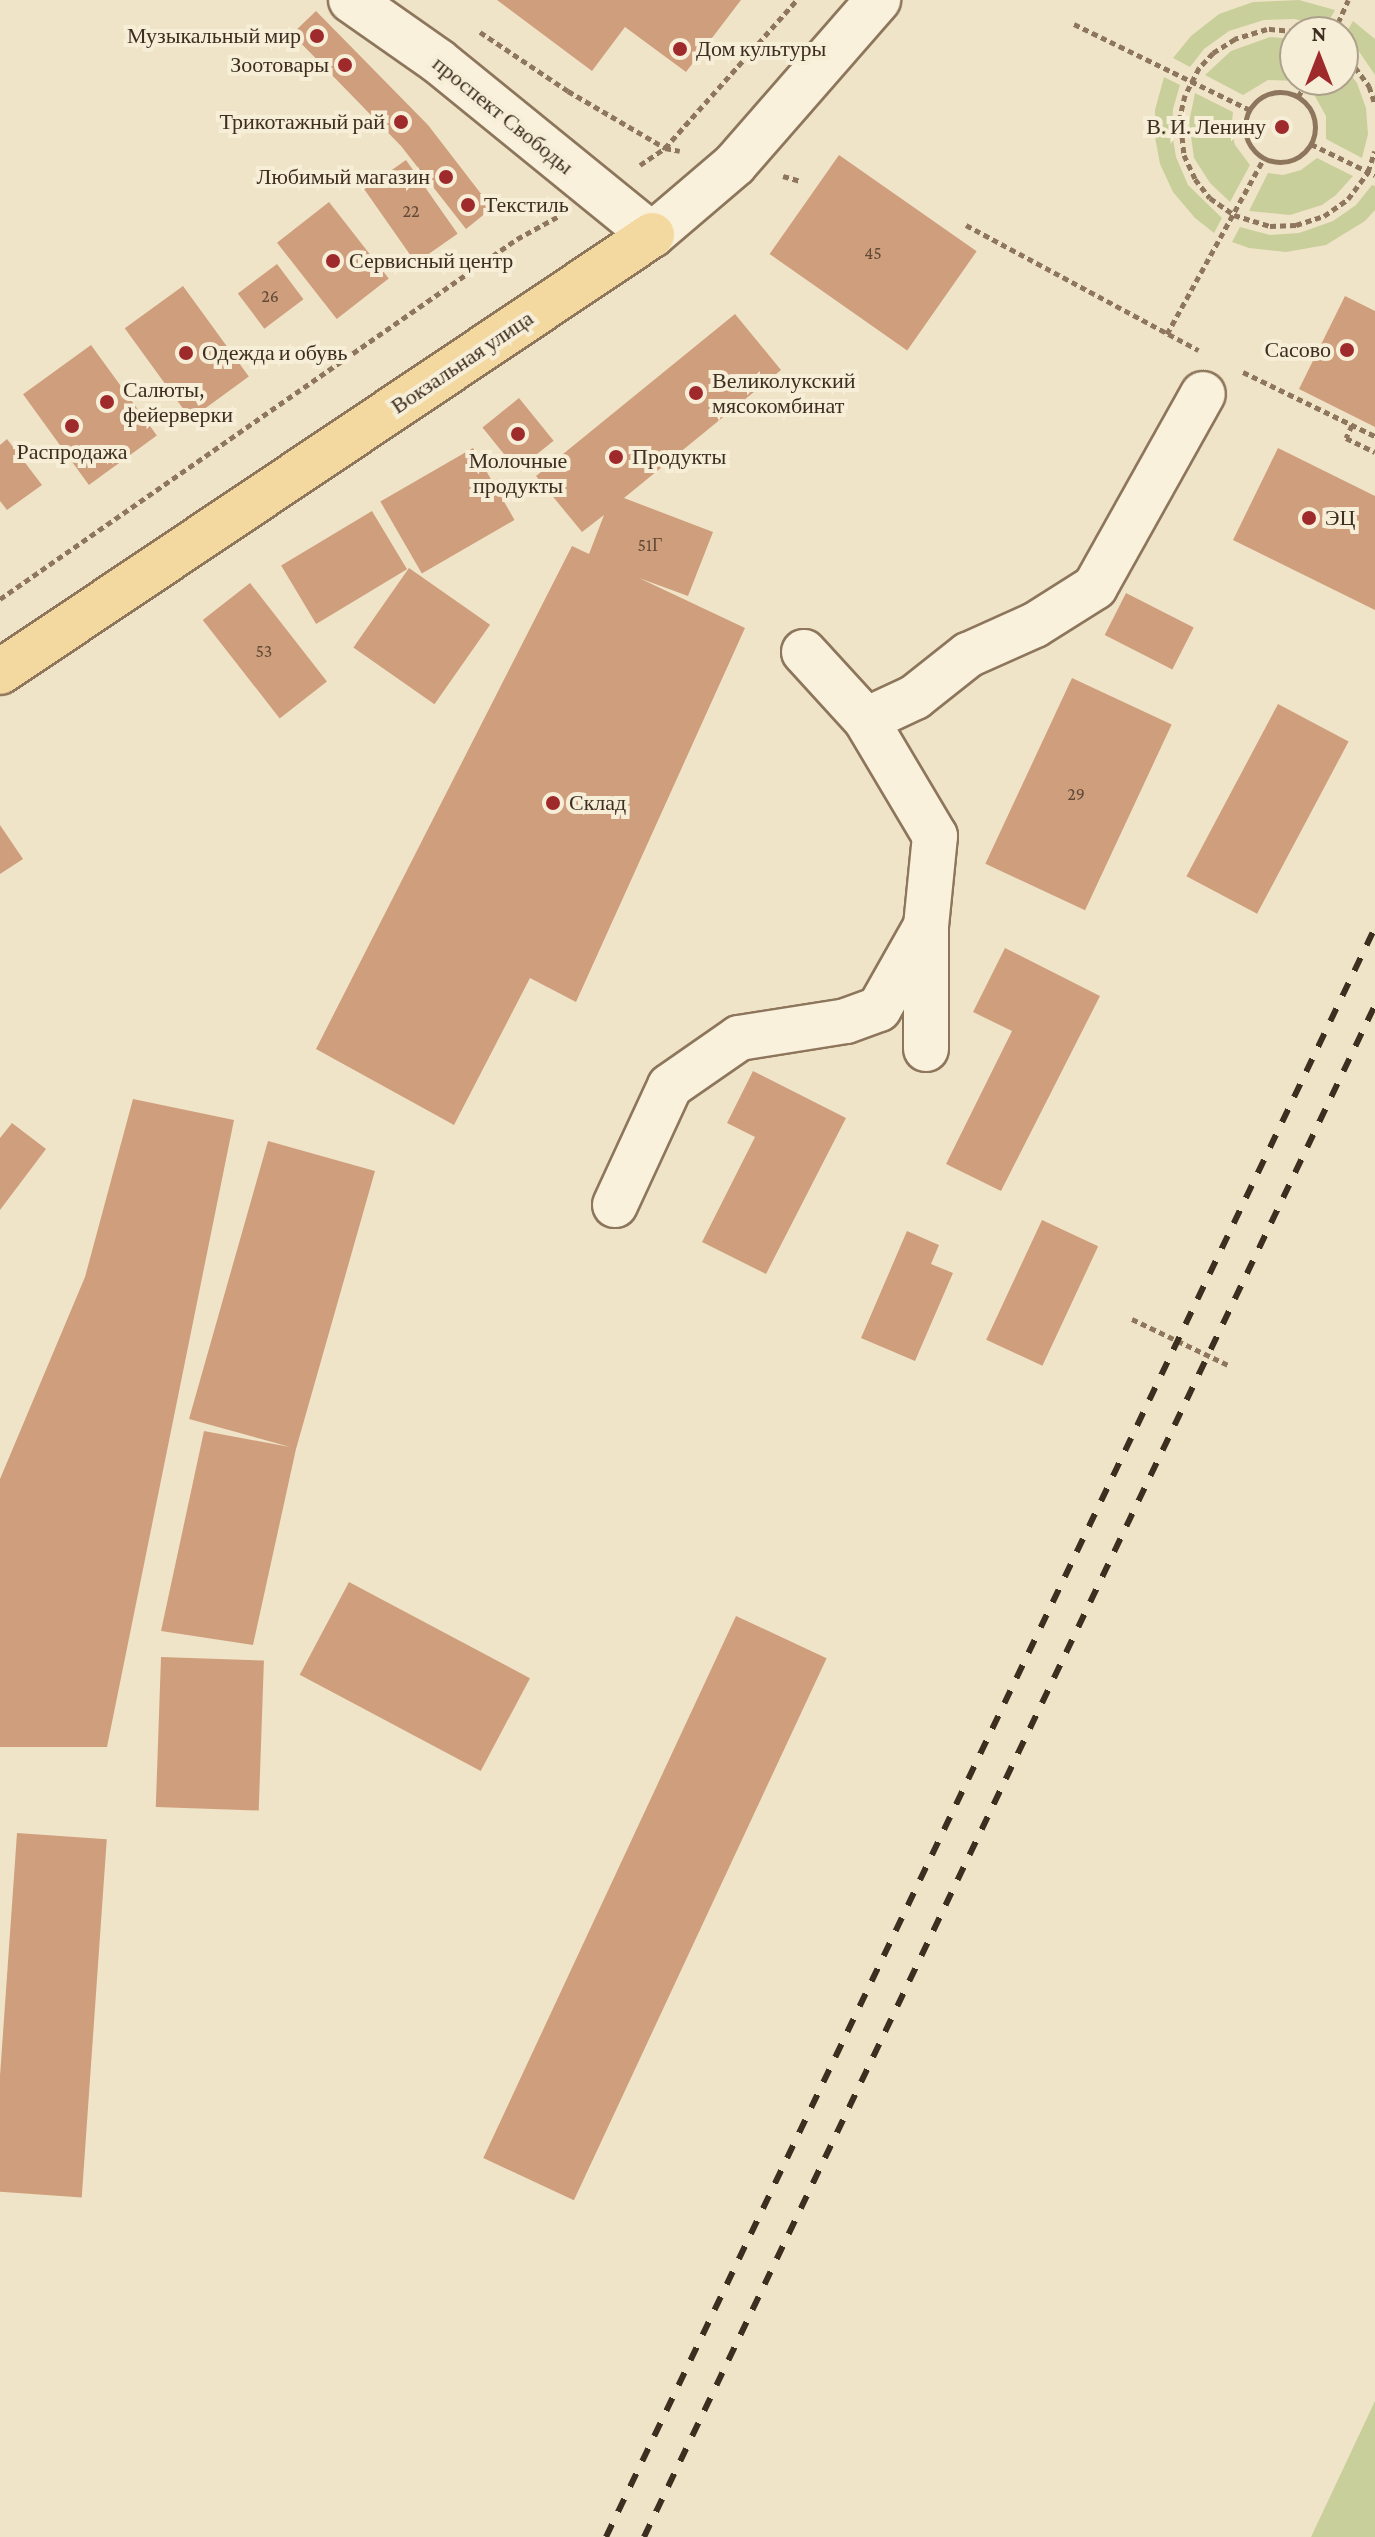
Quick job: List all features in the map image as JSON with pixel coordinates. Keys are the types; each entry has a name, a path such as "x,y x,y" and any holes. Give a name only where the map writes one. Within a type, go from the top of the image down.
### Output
{"main road":[{"name":"Вокзальная улица","path":"0,672 652,235"}],"street":[{"name":"проспект Свободы","path":"351,0 438,61 652,235"},
{"name":"Вокзальная улица","path":"652,235 735,164 878,0"},
{"path":"866,720 915,697 968,655 1035,625 1095,587 1213,371"},
{"path":"804,652 866,720 935,836 926,926 926,1049"},
{"path":"615,1205 670,1086 739,1038 846,1021 879,1009 926,926"}],"path":[{"path":"0,599 517,239 600,193 665,148 797,0"},
{"path":"1074,24 1250,110"},
{"path":"469,25 568,91 665,148 801,181"},
{"path":"1279,30 1267,29 1235,39 1213,53 1192,80 1180,117 1184,155 1195,179 1210,198 1234,215 1270,226 1296,225 1324,216 1348,199 1368,172 1375,151"},
{"path":"1359,73 1369,86 1375,105"},
{"path":"1271,94 1298,97 1315,121 1311,144 1291,161 1274,162 1264,158 1255,152 1246,136 1250,110 1271,94"},
{"path":"1311,144 1375,175"},
{"path":"1167,334 1264,158"},
{"path":"966,225 1167,334 1213,371 1375,436"},
{"path":"1352,425 1346,438 1375,452"},
{"path":"1132,1319 1228,1365"}],"green space":[{"path":"1299,0 1335,10 1332,16 1279,16 1279,20 1264,20 1229,31 1204,49 1190,67 1173,58 1191,36 1219,14 1253,2"},
{"path":"1359,26 1375,39 1375,75 1360,53"},
{"path":"1270,37 1279,38 1279,80 1268,80 1243,95 1205,75 1231,51"},
{"path":"1164,77 1180,85 1173,109 1172,133 1176,157 1188,185 1222,218 1214,233 1195,218 1173,192 1160,164 1155,137 1155,110"},
{"path":"1359,89 1366,108 1368,134 1362,158 1326,139 1326,116 1315,96 1359,96"},
{"path":"1195,93 1233,112 1231,130 1235,145 1250,165 1230,202 1210,183 1194,158 1189,122"},
{"path":"1317,158 1353,176 1336,195 1322,205 1290,215 1249,211 1268,173 1283,175 1301,170"},
{"path":"1372,185 1375,186 1375,210 1365,221 1326,245 1286,252 1249,248 1232,242 1240,227 1270,235 1299,233 1333,221 1356,205"},
{"path":"1375,2401 1375,2537 1311,2537"}],"building":[{"name":"Дом культуры","path":"497,0 741,0 686,72 625,27 592,71"},
{"path":"316,11 428,125 492,208 466,229 401,146 292,34"},
{"path":"839,155 977,251 907,350 770,254"},
{"path":"406,160 458,234 416,263 364,189"},
{"name":"Сервисный центр","path":"329,202 389,278 337,319 277,243"},
{"path":"277,264 303,299 264,329 238,293"},
{"name":"Одежда и обувь","path":"183,286 249,377 191,419 125,328"},
{"name":"Сасово","path":"1345,296 1375,311 1375,427 1299,389"},
{"name":"Склад","path":"735,314 781,370 624,498 713,532 688,596 639,578 745,628 576,1002 530,978 454,1125 316,1049 572,546 589,554 604,515 582,532 536,476"},
{"path":"91,345 157,436 89,485 23,394"},
{"name":"Молочные продукты","path":"519,398 554,441 517,470 482,428"},
{"path":"7,439 42,485 7,510 0,501 0,445"},
{"path":"473,448 514,520 422,573 380,502"},
{"name":"ЭЦ","path":"1278,448 1375,496 1375,610 1233,540"},
{"path":"372,511 407,569 316,624 281,566"},
{"path":"409,568 490,625 434,704 353,647"},
{"path":"250,583 327,682 280,718 203,620"},
{"path":"1126,593 1194,628 1172,669 1105,635"},
{"path":"1072,678 1172,724 1085,910 985,864"},
{"path":"1278,704 1349,742 1257,914 1186,876"},
{"path":"0,825 23,859 0,874"},
{"path":"1005,948 1100,996 1001,1191 946,1164 1012,1031 973,1012"},
{"path":"753,1071 846,1118 766,1274 702,1242 755,1137 727,1123"},
{"path":"133,1099 234,1120 107,1747 0,1747 0,1479 85,1277"},
{"path":"12,1123 46,1149 0,1210 0,1138"},
{"path":"268,1141 375,1171 296,1449 253,1645 161,1631 204,1431 290,1447 189,1419"},
{"path":"1042,1220 1098,1246 1042,1366 986,1340"},
{"path":"907,1231 939,1245 931,1264 953,1273 915,1361 861,1338"},
{"path":"349,1582 530,1678 481,1771 300,1675"},
{"path":"736,1616 827,1658 574,2200 483,2158"},
{"path":"161,1657 264,1661 259,1811 156,1807"},
{"path":"17,1833 107,1839 82,2197 0,2192 0,2076"}],"railway":[{"path":"606,2537 1375,928"},
{"path":"644,2537 1375,1005"}],"place":[{"name":"Музыкальный мир","path":"317,36"},
{"name":"Дом культуры","path":"680,49"},
{"name":"Зоотовары","path":"345,65"},
{"name":"Трикотажный рай","path":"401,122"},
{"name":"В. И. Ленину","path":"1282,127"},
{"name":"Любимый магазин","path":"446,177"},
{"name":"Текстиль","path":"468,205"},
{"name":"Сервисный центр","path":"333,261"},
{"name":"Сасово","path":"1347,350"},
{"name":"Одежда и обувь","path":"186,353"},
{"name":"Великолукский мясокомбинат","path":"696,393"},
{"name":"Салюты, фейерверки","path":"107,402"},
{"name":"Распродажа","path":"72,426"},
{"name":"Молочные продукты","path":"518,434"},
{"name":"Продукты","path":"616,457"},
{"name":"ЭЦ","path":"1309,518"},
{"name":"Склад","path":"553,803"}]}
